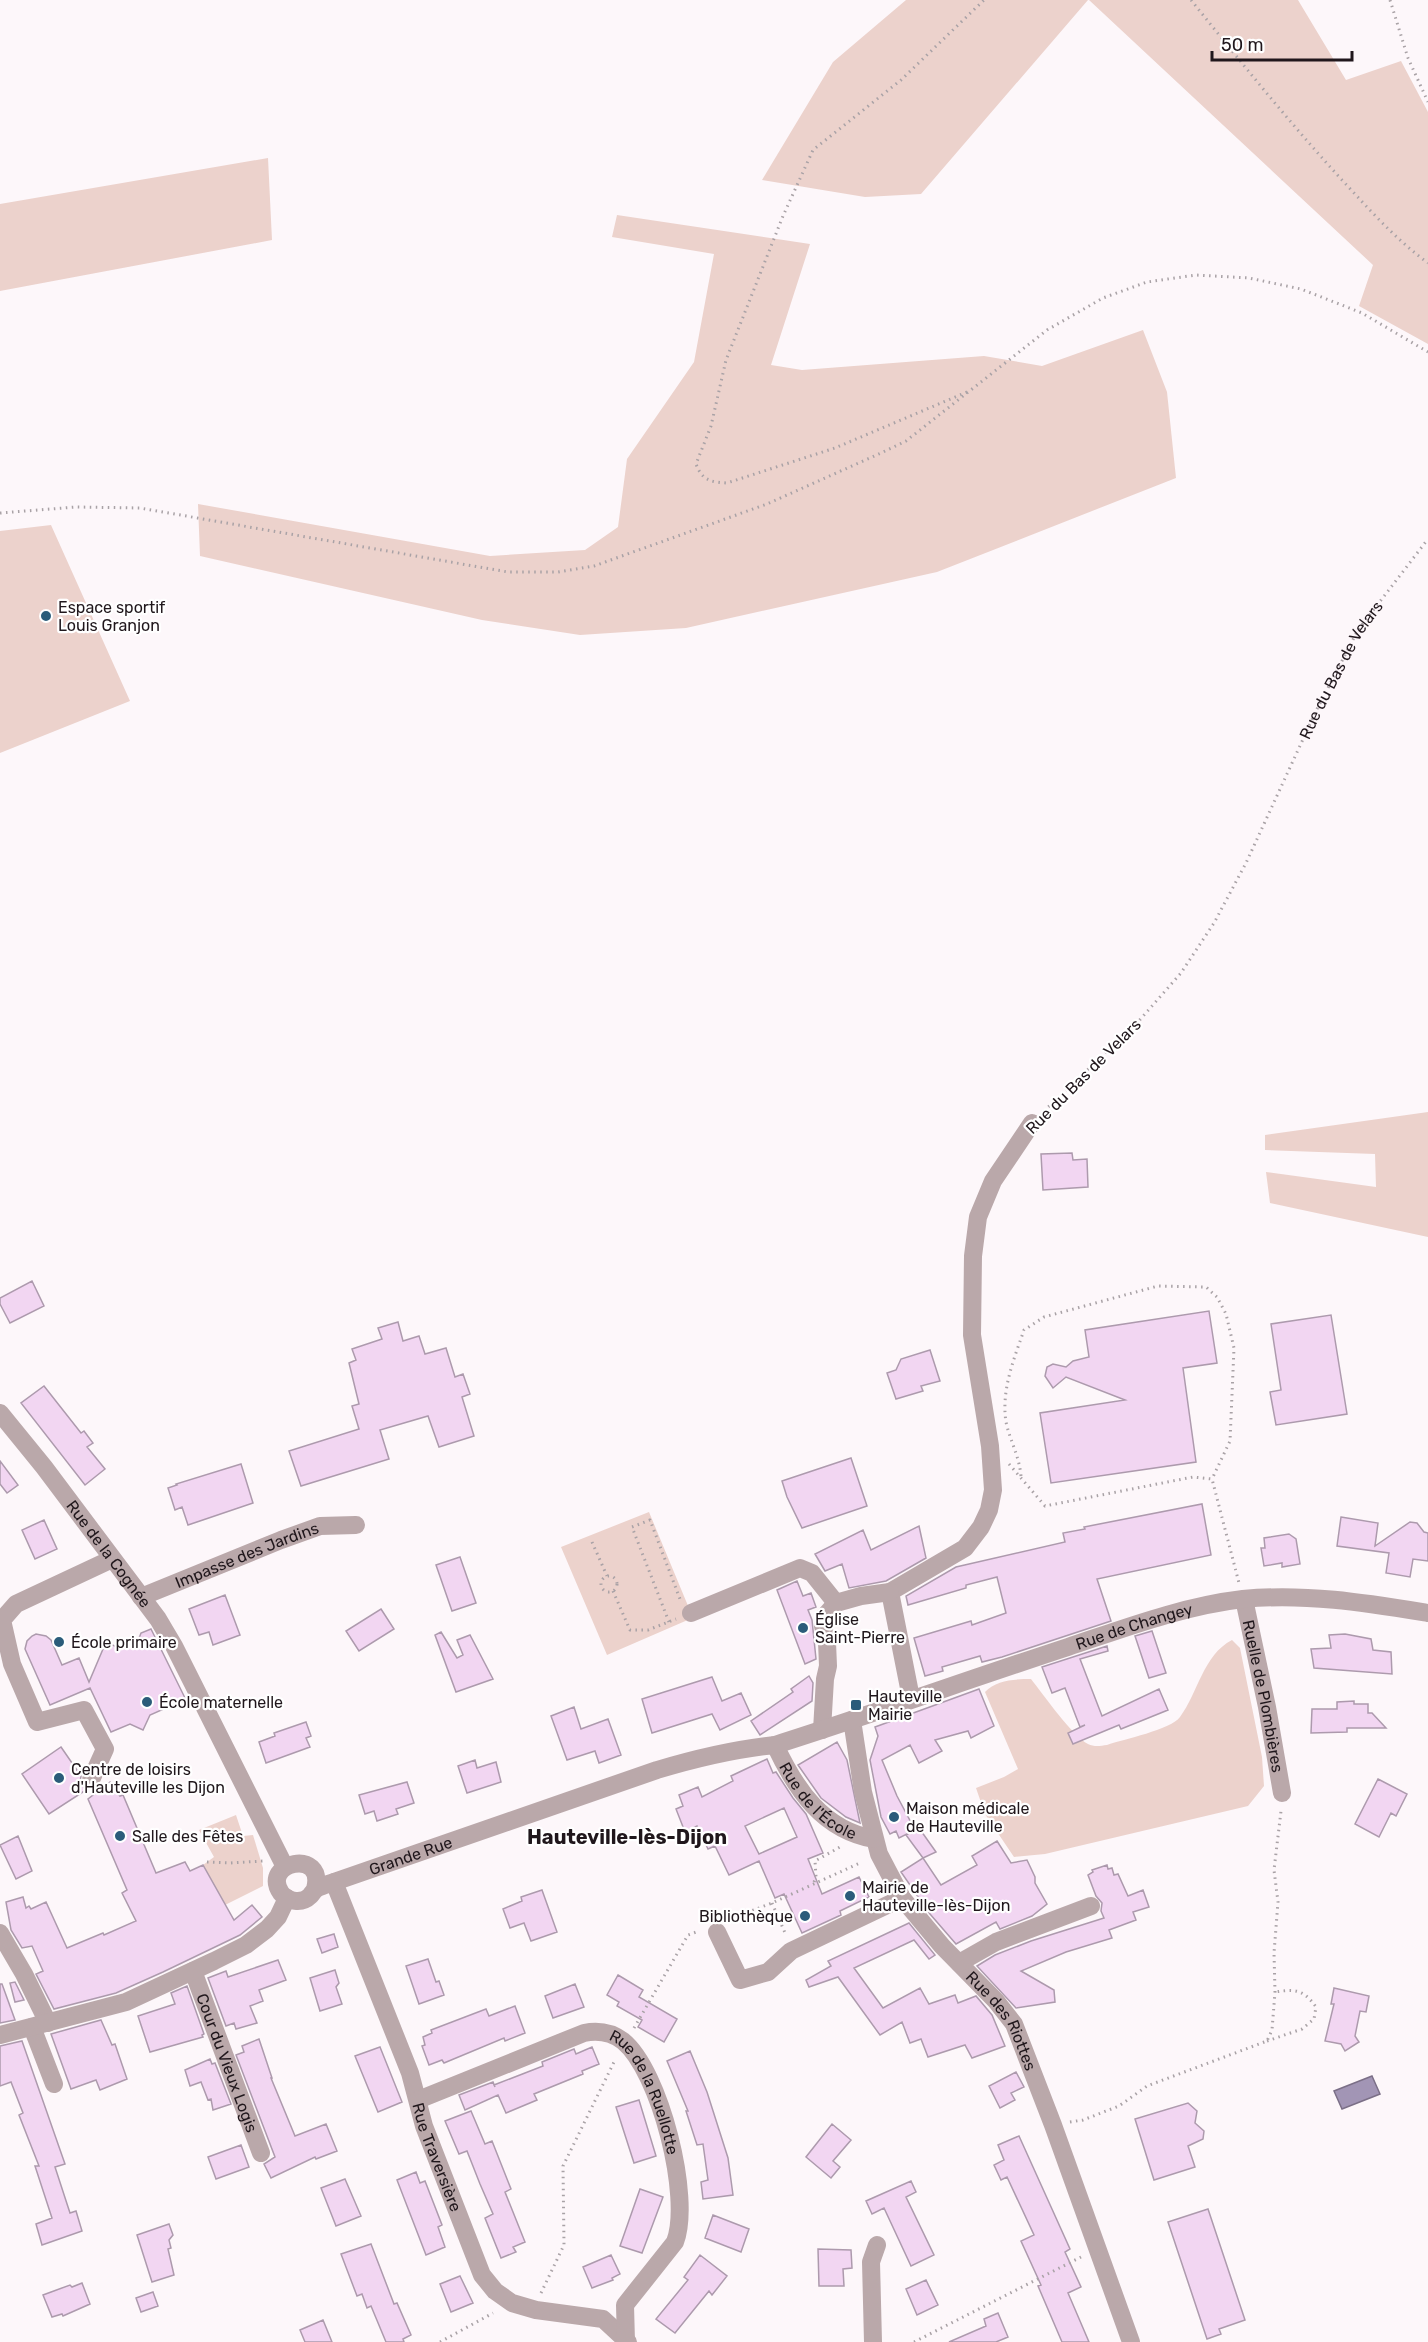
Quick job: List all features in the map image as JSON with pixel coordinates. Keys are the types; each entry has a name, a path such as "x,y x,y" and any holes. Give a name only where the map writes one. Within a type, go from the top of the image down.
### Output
{"street":[{"name":"Rue du Bas de Velars","path":"890,1592 965,1548 975,1538 989,1510 993,1490 990,1446 972,1335 973,1256 978,1217 993,1181 1032,1123"},
{"name":"Rue de la Cognée","path":"0,1413 44,1467 141,1597 174,1646 281,1860"},
{"name":"Impasse des Jardins","path":"141,1597 320,1526 356,1525"},
{"path":"91,1780 105,1749 84,1710 37,1722 12,1664 2,1620 16,1604 112,1559"},
{"path":"685,1608 800,1568 812,1573 836,1603"},
{"path":"822,1730 828,1666 827,1642 823,1626 824,1617 836,1603 861,1596 890,1592 911,1698"},
{"name":"Rue de Changey","path":"852,1720 911,1698 1192,1608 1244,1599 1298,1597 1331,1598 1428,1613"},
{"name":"Ruelle de Plombières","path":"1244,1599 1267,1707 1282,1793"},
{"name":"Grande Rue","path":"288,1898 300,1901 306,1899 315,1890 334,1882 657,1770 713,1754 775,1745 852,1720"},
{"name":"Rue des Riottes","path":"852,1720 863,1792 866,1838 879,1854 902,1898 996,2001 1014,2024 1131,2342"},
{"name":"Rue de l'École","path":"775,1745 794,1782 813,1807 832,1823 866,1838"},
{"path":"0,2035 126,2002 193,1971 260,1935 278,1917 288,1898 283,1894 278,1883 281,1860 309,1867 316,1878 315,1890"},
{"name":"Rue Traversière","path":"334,1882 410,2073 424,2126 477,2266 489,2284 512,2303 536,2310 603,2319 627,2341"},
{"path":"716,1927 740,1980 768,1972 790,1951 902,1898"},
{"path":"959,1963 996,1942 1091,1906"},
{"path":"0,1932 24,1974 40,2025 54,2084"},
{"name":"Cour du Vieux Logis","path":"193,1971 261,2153"},
{"name":"Rue de la Ruellotte","path":"418,2100 584,2033 599,2031 626,2043 646,2074 662,2113 675,2161 681,2210 679,2232 675,2242 626,2305 627,2341"},
{"path":"873,2342 871,2262 877,2245"}],"path":[{"path":"971,390 835,448 727,483 710,482 700,474 696,464 711,426 726,360 783,216 813,150 901,80 984,0"},
{"path":"1191,0 1295,129 1374,216 1428,263"},
{"path":"1390,0 1408,58 1428,102"},
{"path":"0,513 76,507 140,508 508,572 558,572 594,566 767,504 906,441 1047,330 1103,298 1147,282 1196,275 1249,278 1301,289 1362,313 1428,352"},
{"name":"Rue du Bas de Velars","path":"1032,1123 1137,1023 1181,974 1214,923 1246,863 1316,711 1358,630 1428,539"},
{"path":"1021,1476 1020,1458 1010,1439 1006,1419 1006,1389 1024,1330 1044,1317 1158,1286 1206,1287 1217,1297 1226,1314 1234,1348 1230,1440 1212,1479 1244,1599"},
{"path":"990,1446 1021,1476 1045,1506 1193,1477 1212,1479"},
{"path":"613,1591 630,1630 648,1630 669,1622 685,1608 650,1520 632,1527 669,1622"},
{"path":"592,1542 607,1576"},
{"path":"607,1576 612,1576 617,1583 613,1591 608,1593 601,1587 603,1578 607,1576"},
{"path":"1266,2041 1272,2030 1275,1992 1274,1953 1278,1902 1274,1870 1282,1793"},
{"path":"813,1884 816,1877 815,1861 866,1838"},
{"path":"207,1862 281,1860"},
{"path":"440,2342 512,2303 543,2292 564,2245 563,2166 606,2074 688,1935 716,1927 856,1865"},
{"path":"772,1903 788,1940"},
{"path":"1053,2125 1083,2120 1119,2106 1147,2086 1302,2029 1314,2019 1316,2007 1308,1997 1294,1990 1275,1992"},
{"path":"914,2342 1097,2249"}],"shaded area":[{"path":"906,0 1088,0 921,194 865,197 762,180 833,62"},
{"path":"1089,0 1298,0 1346,80 1401,61 1428,112 1428,344 1359,306 1373,265"},
{"path":"268,158 272,240 0,291 0,204"},
{"path":"617,215 810,244 771,365 802,370 984,356 1042,366 1143,330 1167,392 1176,478 937,572 686,628 580,635 482,620 200,556 198,504 490,556 585,550 618,527 627,459 694,362 714,254 612,237"},
{"name":"Espace sportif Louis Granjon","path":"51,525 130,701 0,753 0,531"},
{"path":"1428,1112 1428,1237 1270,1203 1266,1172 1376,1187 1375,1154 1265,1150 1265,1135"},
{"path":"649,1512 691,1613 690,1619 607,1655 561,1547"},
{"path":"1232,1640 1240,1648 1262,1757 1264,1786 1248,1806 1045,1854 1014,1857 985,1814 976,1788 1018,1769 985,1692 989,1688 1012,1680 1031,1679 1082,1740 1093,1746 1107,1745 1157,1730 1175,1722 1186,1707 1214,1655"},
{"path":"236,1815 243,1836 253,1835 263,1868 263,1886 225,1905 203,1865 214,1857 199,1830"},
{"path":"1372,2076 1380,2094 1342,2109 1334,2091"}],"building":[{"path":"1072,1153 1073,1160 1087,1159 1088,1187 1043,1190 1041,1154"},
{"path":"32,1281 44,1306 10,1323 0,1304 0,1298"},
{"path":"1209,1311 1217,1363 1183,1368 1196,1462 1051,1483 1040,1413 1125,1400 1066,1377 1053,1388 1045,1376 1047,1367 1053,1364 1066,1367 1073,1361 1089,1357 1085,1330"},
{"path":"1331,1315 1347,1414 1276,1425 1270,1392 1281,1390 1271,1324"},
{"path":"398,1322 403,1341 419,1336 425,1354 446,1348 455,1377 463,1374 470,1394 462,1397 474,1436 439,1447 428,1416 380,1430 389,1459 301,1486 289,1451 359,1429 352,1406 359,1404 349,1363 356,1360 352,1349 382,1339 378,1328"},
{"path":"930,1350 940,1381 921,1386 923,1391 896,1399 887,1373 896,1370 901,1359"},
{"path":"44,1386 81,1433 84,1431 93,1443 87,1447 105,1469 85,1485 21,1403"},
{"path":"851,1458 867,1506 802,1528 782,1481"},
{"path":"0,1461 18,1485 7,1493 0,1484"},
{"path":"241,1464 253,1503 188,1525 182,1507 175,1510 168,1488"},
{"path":"1202,1504 1211,1555 1097,1579 1111,1621 1002,1657 982,1662 980,1656 942,1667 943,1671 925,1676 914,1638 971,1621 972,1625 1006,1613 997,1577 908,1605 906,1596 956,1567 1065,1542 1063,1533"},
{"path":"1341,1517 1378,1523 1375,1546 1410,1522 1417,1523 1424,1532 1428,1533 1428,1561 1413,1559 1410,1577 1386,1573 1389,1553 1337,1546"},
{"path":"44,1520 57,1549 35,1559 22,1530"},
{"path":"919,1526 926,1558 886,1581 849,1588 842,1564 825,1571 815,1554 863,1530 871,1550"},
{"path":"1289,1534 1296,1539 1300,1564 1282,1567 1282,1563 1264,1566 1261,1548 1265,1548 1264,1538"},
{"path":"460,1557 476,1603 452,1611 436,1565"},
{"name":"Église Saint-Pierre","path":"797,1581 803,1596 811,1593 816,1607 808,1610 812,1620 816,1659 805,1664 777,1590"},
{"path":"225,1595 240,1635 213,1645 209,1632 199,1635 189,1609"},
{"path":"381,1609 394,1629 359,1651 346,1631"},
{"path":"151,1629 187,1702 150,1715 143,1730 130,1724 111,1732 90,1688 50,1705 25,1649 27,1641 32,1636 36,1634 46,1636 51,1640 62,1665 79,1658 89,1682 106,1642 121,1649 138,1641 141,1633"},
{"path":"1152,1631 1166,1673 1149,1678 1135,1636"},
{"path":"441,1632 457,1658 463,1655 457,1640 470,1635 493,1679 456,1692 435,1635"},
{"path":"1345,1634 1371,1639 1373,1650 1391,1652 1392,1674 1314,1668 1311,1649 1331,1648 1329,1635"},
{"path":"1107,1646 1108,1651 1080,1659 1102,1716 1159,1689 1168,1710 1121,1729 1119,1725 1073,1744 1068,1733 1085,1725 1080,1727 1065,1688 1052,1693 1042,1667"},
{"path":"809,1676 813,1683 812,1701 760,1735 751,1721 793,1692 791,1689"},
{"path":"712,1677 722,1701 741,1693 751,1715 720,1730 712,1714 652,1733 642,1699"},
{"path":"979,1689 994,1726 971,1738 968,1731 935,1740 942,1751 919,1763 910,1745 882,1760 915,1830 899,1838 896,1831 890,1834 881,1817 870,1760 878,1736 875,1727"},
{"path":"1354,1701 1354,1704 1368,1704 1368,1713 1372,1713 1386,1728 1347,1728 1347,1732 1311,1733 1312,1709 1337,1709 1337,1702"},
{"path":"574,1707 581,1729 608,1719 621,1755 599,1763 595,1751 567,1760 551,1716"},
{"path":"306,1722 311,1736 306,1738 310,1747 266,1763 259,1742 275,1736 274,1733"},
{"path":"837,1742 847,1760 860,1823 846,1817 821,1798 798,1765"},
{"path":"61,1747 81,1776 80,1782 86,1790 49,1814 22,1774"},
{"path":"767,1759 773,1773 776,1772 806,1814 823,1853 808,1859 822,1894 859,1877 869,1897 840,1911 841,1915 802,1933 784,1894 775,1898 759,1861 729,1875 715,1846 708,1849 697,1826 685,1832 676,1809 683,1806 679,1795 698,1787 702,1797 733,1781 731,1776","holes":["784,1808 797,1837 759,1854 745,1826"]},
{"path":"475,1760 477,1768 496,1762 501,1782 467,1793 458,1766"},
{"path":"1378,1779 1407,1794 1396,1816 1391,1813 1379,1837 1355,1824"},
{"path":"110,1782 120,1796 123,1795 156,1873 185,1862 190,1871 203,1865 234,1920 252,1905 262,1917 240,1935 116,1993 54,2009 36,1974 43,1971 32,1946 22,1948 11,1930 6,1902 23,1897 26,1908 29,1906 31,1909 46,1902 67,1948 136,1921 122,1893 127,1890 88,1799"},
{"path":"407,1782 414,1803 396,1809 398,1814 377,1821 374,1811 365,1814 359,1795"},
{"path":"919,1828 936,1852 923,1858 906,1835"},
{"path":"18,1836 32,1871 16,1879 0,1845"},
{"path":"997,1841 1011,1863 1027,1860 1035,1877 1035,1883 1047,1904 1032,1916 1000,1929 996,1922 956,1944 930,1914 901,1872 923,1858 941,1885 977,1865 972,1856"},
{"path":"1107,1865 1108,1869 1112,1868 1114,1875 1118,1874 1128,1896 1143,1890 1149,1907 1133,1912 1136,1920 1109,1930 1112,1938 1066,1952 1021,1971 1054,1990 1055,2002 1016,2008 977,1966 995,1955 1031,1941 1104,1918 1101,1911 1102,1903 1096,1896 1088,1875 1093,1872 1092,1870"},
{"path":"542,1890 557,1932 531,1941 524,1923 510,1928 503,1909 522,1901 521,1897"},
{"path":"909,1923 935,1955 929,1959 914,1940 854,1968 883,2008 920,1988 929,2004 955,1995 958,2003 976,1996 992,2015 1005,2046 972,2058 965,2045 928,2057 921,2039 910,2043 902,2022 880,2035 838,1977 809,1987 806,1980 831,1966 828,1961"},
{"path":"334,1934 338,1947 322,1953 317,1939"},
{"path":"428,1959 436,1982 439,1981 444,1995 419,2004 406,1966"},
{"path":"278,1960 286,1980 259,1990 263,2001 250,2006 257,2023 236,2029 234,2023 226,2026 208,1978 226,1971 228,1977"},
{"path":"335,1970 339,1983 336,1987 342,2004 320,2011 310,1978"},
{"path":"618,1975 643,1990 639,1997 677,2019 664,2042 638,2027 642,2020 617,2006 619,2002 607,1995"},
{"path":"15,1982 24,2000 15,2002 10,1983"},
{"path":"0,1984 2,1984 15,2020 0,2023"},
{"path":"575,1984 584,2007 553,2018 545,1996"},
{"path":"187,1986 204,2034 203,2037 150,2052 138,2016 175,2004 171,1993"},
{"path":"1334,1988 1369,1996 1366,2012 1360,2011 1355,2036 1359,2042 1345,2051 1341,2044 1325,2041 1334,2004 1331,2004"},
{"path":"515,2006 525,2033 505,2041 504,2038 444,2063 442,2060 429,2065 422,2046 425,2045 423,2037 432,2033 431,2030 486,2009 489,2016"},
{"path":"101,2020 112,2045 115,2044 127,2079 100,2090 96,2080 71,2089 51,2034"},
{"path":"259,2039 271,2078 295,2136 326,2124 337,2151 316,2159 315,2157 271,2178 264,2164 275,2157 236,2055 244,2052 242,2046"},
{"path":"22,2041 65,2164 55,2167 70,2213 76,2211 82,2231 42,2245 36,2224 52,2218 35,2166 39,2166 19,2115 23,2113 11,2082 0,2086 0,2046"},
{"path":"380,2047 402,2102 378,2112 355,2056"},
{"path":"592,2047 599,2064 582,2071 583,2074 534,2094 537,2100 506,2113 498,2095 465,2110 459,2095 493,2082 494,2085 543,2066 542,2062 574,2049 576,2054"},
{"path":"690,2051 707,2092 728,2158 733,2195 703,2199 701,2182 708,2180 703,2144 697,2145 686,2111 688,2111 667,2061"},
{"path":"210,2059 212,2064 215,2063 231,2104 213,2110 211,2099 208,2100 201,2082 190,2086 185,2070"},
{"path":"1016,2072 1024,2087 1011,2093 1015,2100 1000,2108 989,2086"},
{"path":"639,2100 656,2156 634,2163 616,2107"},
{"path":"1188,2103 1197,2111 1195,2123 1204,2131 1203,2139 1188,2146 1195,2167 1154,2180 1135,2119"},
{"path":"471,2111 485,2144 492,2141 511,2189 505,2192 525,2242 513,2247 516,2252 501,2258 485,2218 493,2214 467,2151 459,2154 445,2121"},
{"path":"832,2124 851,2140 833,2161 840,2167 831,2178 806,2157"},
{"path":"1019,2136 1070,2249 1065,2252 1081,2287 1068,2293 1089,2342 1062,2342 1038,2286 1041,2285 1021,2241 1034,2235 1007,2177 1001,2180 994,2165 1004,2160 998,2145"},
{"path":"241,2145 249,2167 216,2179 208,2157"},
{"path":"416,2172 420,2183 425,2181 442,2225 438,2227 445,2247 426,2255 397,2180"},
{"path":"345,2179 361,2216 336,2226 321,2188"},
{"path":"911,2181 916,2192 906,2197 934,2255 911,2266 884,2208 872,2214 866,2201"},
{"path":"640,2189 663,2197 642,2253 620,2246"},
{"path":"1208,2209 1245,2320 1219,2329 1221,2334 1207,2339 1168,2222"},
{"path":"713,2215 749,2229 741,2252 705,2238"},
{"path":"169,2224 173,2235 169,2240 171,2248 168,2249 174,2275 152,2282 137,2235"},
{"path":"371,2244 394,2304 397,2303 411,2335 403,2339 404,2342 386,2342 371,2306 367,2308 362,2294 357,2296 341,2254"},
{"path":"818,2249 851,2250 852,2268 843,2269 844,2286 819,2286"},
{"path":"611,2255 620,2274 612,2278 613,2280 592,2288 583,2267"},
{"path":"700,2255 727,2276 712,2295 709,2291 675,2333 656,2319 688,2280 684,2277"},
{"path":"460,2276 473,2303 451,2312 440,2284"},
{"path":"926,2280 938,2305 917,2315 906,2289"},
{"path":"82,2283 90,2304 63,2316 62,2314 52,2317 43,2295"},
{"path":"153,2292 158,2306 141,2312 136,2298"},
{"path":"998,2313 1008,2337 996,2342 949,2342 986,2326 984,2319"},
{"path":"323,2320 332,2342 305,2342 300,2330"}],"place":[{"name":"Espace sportif Louis Granjon","path":"46,616"},
{"name":"Église Saint-Pierre","path":"803,1628"},
{"name":"École primaire","path":"59,1642"},
{"name":"École maternelle","path":"147,1702"},
{"name":"Hauteville Mairie","path":"856,1705"},
{"name":"Centre de loisirs d'Hauteville les Dijon","path":"59,1778"},
{"name":"Maison médicale de Hauteville","path":"894,1817"},
{"name":"Salle des Fêtes","path":"120,1836"},
{"name":"Mairie de Hauteville-lès-Dijon","path":"850,1896"},
{"name":"Bibliothèque","path":"805,1916"}],"district":[{"name":"Hauteville-lès-Dijon","path":"627,1837"}]}
